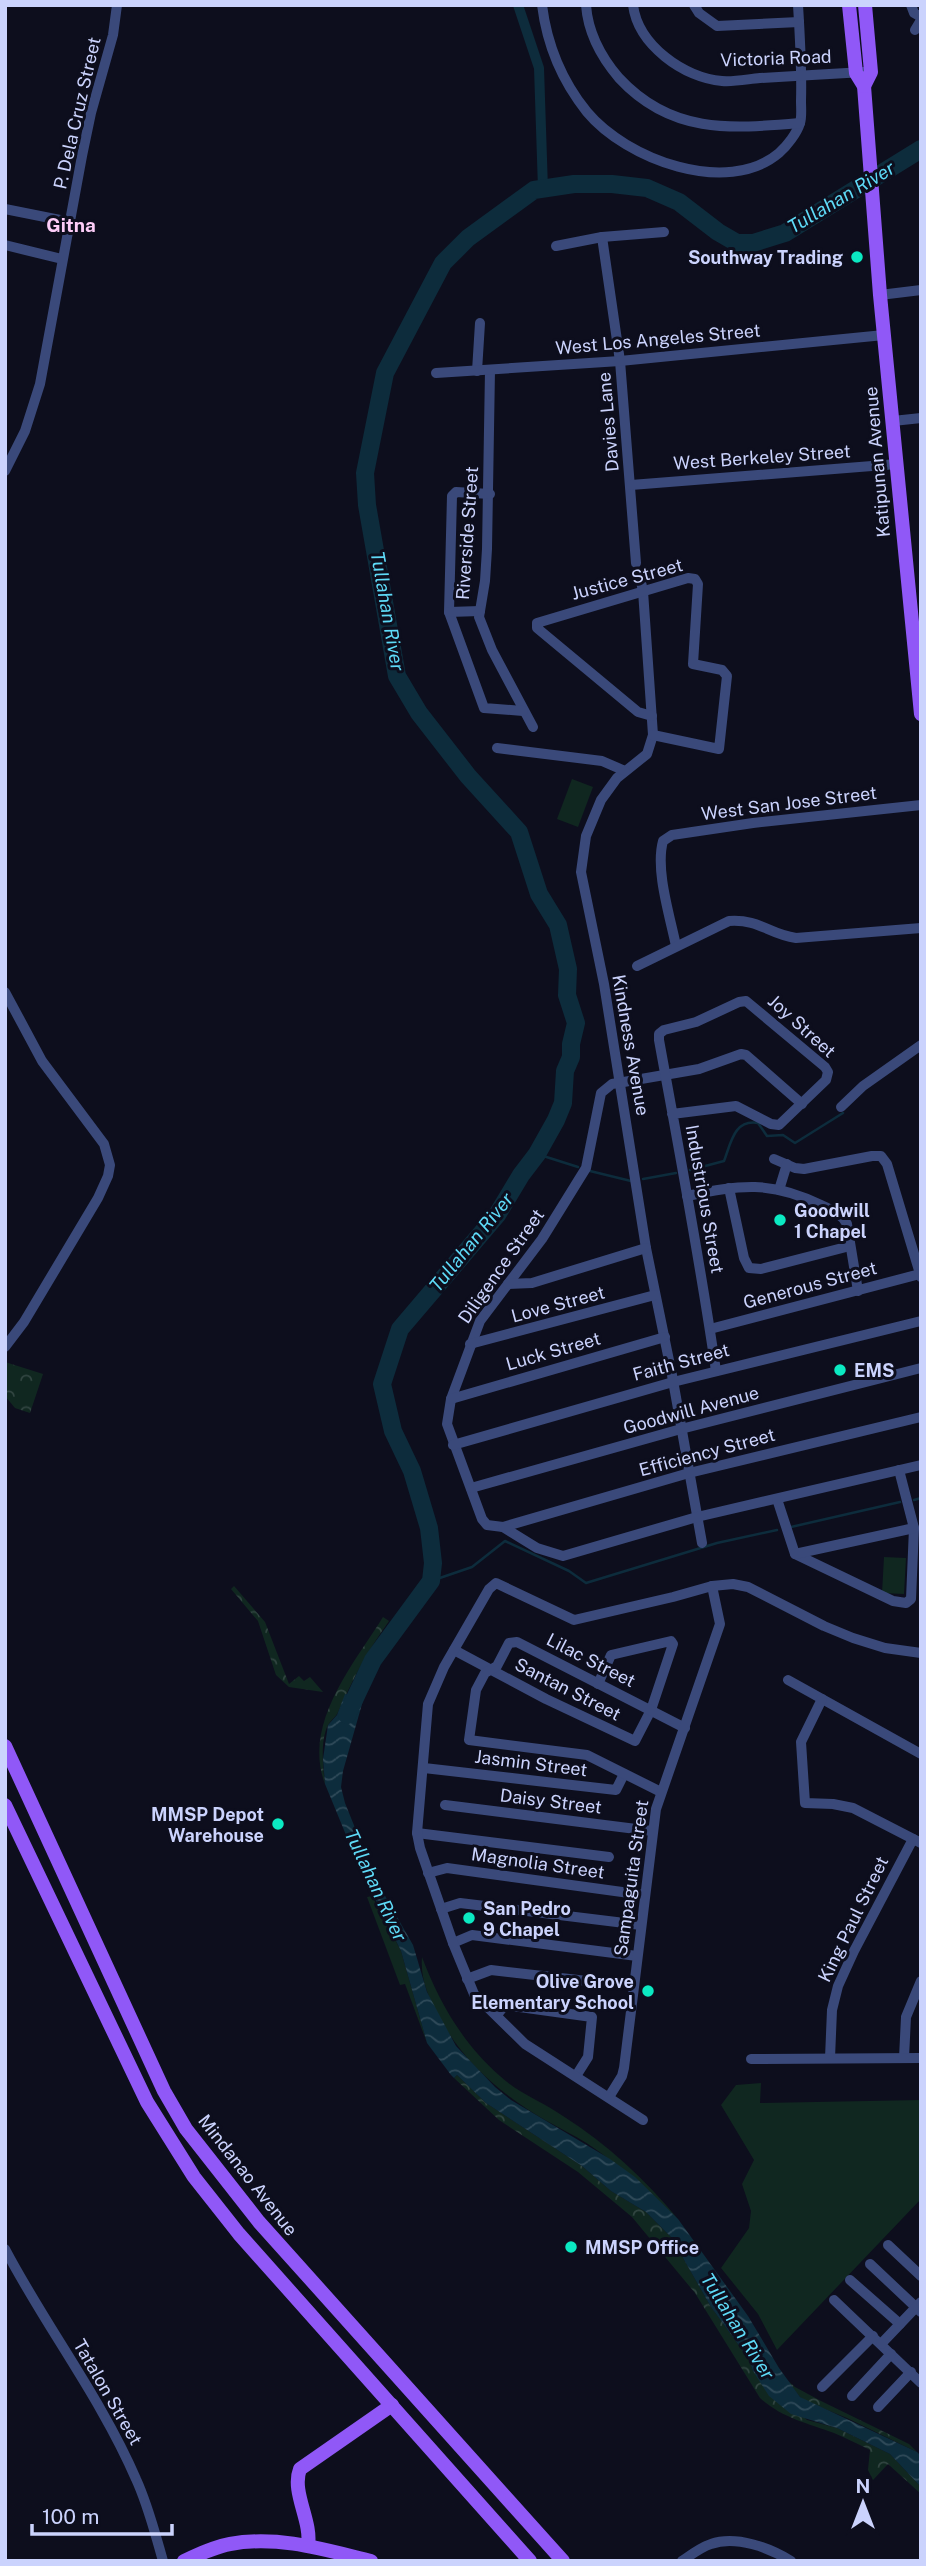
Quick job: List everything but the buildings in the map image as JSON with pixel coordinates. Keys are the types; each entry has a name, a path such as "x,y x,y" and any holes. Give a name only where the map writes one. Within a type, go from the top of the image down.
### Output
{"main road":[{"path":"849,5 864,72"},
{"path":"864,5 864,72"},
{"name":"Katipunan Avenue","path":"864,72 892,421 915,592 921,714"},
{"name":"Mindanao Avenue","path":"5,1746 174,2110 211,2163 313,2284 563,2561"},
{"path":"5,1805 146,2102 194,2177 239,2234 530,2561"},
{"path":"296,2298 313,2284"},
{"path":"308,2545 298,2482 300,2469 392,2405"},
{"path":"488,2513 508,2497"},
{"path":"289,2543 307,2528"},
{"path":"184,2561 232,2543 308,2545 371,2561"}],"street":[{"name":"P. Dela Cruz Street","path":"5,471 26,431 40,384 91,114 113,35 117,5"},
{"path":"542,5 548,40 556,62 587,113 617,138 648,156 678,167 716,173 744,171 767,163 785,147 800,123 802,76 797,5"},
{"path":"586,5 594,42 613,71 634,93 671,117 714,126 800,123"},
{"name":"Victoria Road","path":"633,5 648,40 668,60 691,73 721,81 864,72"},
{"path":"694,5 717,26 799,22"},
{"path":"911,5 919,22"},
{"path":"5,209 71,222"},
{"path":"556,246 602,237 664,232"},
{"name":"Davies Lane","path":"602,237 620,361 638,568 643,591"},
{"path":"5,245 62,259"},
{"path":"880,295 921,290"},
{"path":"477,370 480,323"},
{"name":"West Los Angeles Street","path":"436,373 620,361 884,335"},
{"name":"Riverside Street","path":"490,370 490,494 480,624 533,727"},
{"path":"892,421 921,418"},
{"name":"West Berkeley Street","path":"631,485 897,464"},
{"path":"490,494 456,492 452,496 449,612 484,708 523,711"},
{"name":"Justice Street","path":"652,716 638,712 536,625 539,621 688,578 695,579 698,584 693,664 724,671 727,677 719,750 653,735"},
{"path":"643,591 653,735"},
{"path":"449,612 480,611"},
{"name":"Kindness Avenue","path":"653,735 647,754 607,790 596,809 583,846 581,872 604,984 646,1248 702,1543"},
{"path":"497,748 602,761 625,771"},
{"name":"West San Jose Street","path":"676,946 660,851 663,841 672,835 753,823 921,805"},
{"path":"637,966 729,922 745,920 761,924 783,936 796,938 921,928"},
{"path":"5,992 42,1061 104,1144 110,1165 98,1198 24,1322 5,1347"},
{"name":"Joy Street","path":"659,1034 664,1030 705,1019 739,1002 749,1003 827,1069 828,1078 785,1122 777,1125 736,1106 672,1114"},
{"name":"Industrious Street","path":"659,1034 716,1371"},
{"path":"841,1107 863,1086 921,1045"},
{"path":"620,1082 705,1067 741,1054 746,1055 802,1104"},
{"name":"Diligence Street","path":"620,1082 609,1084 602,1091 586,1168 542,1238 480,1321 451,1399 447,1424 482,1519 487,1525 503,1527 537,1548 563,1556 697,1517 921,1465"},
{"path":"774,1159 804,1169 881,1156 887,1164 920,1276"},
{"path":"779,1189 787,1164"},
{"path":"687,1196 757,1185 806,1197 844,1218 858,1291"},
{"path":"729,1188 744,1258 749,1268 761,1269 850,1246"},
{"path":"508,1284 533,1283 646,1248"},
{"name":"Generous Street","path":"710,1329 920,1276"},
{"name":"Love Street","path":"470,1344 655,1295"},
{"name":"Faith Street","path":"453,1445 673,1382 921,1321"},
{"name":"Luck Street","path":"451,1399 665,1338"},
{"name":"Goodwill Avenue","path":"471,1488 681,1429 921,1368"},
{"name":"Efficiency Street","path":"503,1527 689,1473 921,1417"},
{"path":"778,1499 795,1554 893,1601 906,1603 911,1599 914,1528 899,1470"},
{"path":"795,1554 914,1528"},
{"path":"643,2120 525,2044 474,1994 428,1873 417,1833 428,1704 435,1685 489,1589 496,1583 574,1620 712,1586 733,1584 748,1587 853,1638 885,1648 921,1653"},
{"name":"Sampaguita Street","path":"609,2097 624,2068 652,1831 661,1791 720,1625 712,1586"},
{"path":"597,1684 611,1655 671,1641 673,1647 651,1710"},
{"name":"Lilac Street","path":"491,1669 497,1665 509,1643 517,1642 685,1728"},
{"name":"Santan Street","path":"454,1650 633,1741 637,1740 651,1710"},
{"path":"491,1669 485,1672 476,1690 468,1738 470,1741 587,1755 661,1791"},
{"path":"788,1680 921,1755"},
{"path":"822,1699 801,1742 805,1803 853,1808 917,1841"},
{"name":"Jasmin Street","path":"424,1768 616,1790 624,1773"},
{"name":"Daisy Street","path":"445,1805 652,1831"},
{"path":"417,1833 610,1857"},
{"name":"King Paul Street","path":"830,2058 834,1997 854,1951 917,1841"},
{"name":"Magnolia Street","path":"428,1873 447,1868 644,1895"},
{"path":"440,1909 460,1903 641,1925"},
{"path":"453,1943 472,1935 637,1956"},
{"path":"467,1979 491,1970 596,1982"},
{"path":"904,2058 906,2017 921,1982"},
{"path":"497,2015 505,2005 592,2017 588,2057 576,2076"},
{"path":"751,2059 921,2058"},
{"path":"888,2245 921,2276"},
{"name":"Tatalon Street","path":"5,2249 10,2268 94,2400 135,2477 146,2503 163,2561"},
{"path":"822,2387 919,2307 870,2264"},
{"path":"850,2280 900,2324"},
{"path":"834,2300 921,2383"},
{"path":"852,2396 891,2354"},
{"path":"878,2407 911,2372"},
{"path":"682,2561 708,2544 727,2542 759,2545 772,2549 791,2561"}],"green space":[{"path":"572,779 593,787 578,827 557,819"},
{"path":"5,1362 43,1374 30,1413 15,1408 5,1396"},
{"path":"884,1557 906,1558 904,1594 882,1593"},
{"path":"234,1586 265,1622 289,1684 299,1676 304,1681 310,1677 323,1692 289,1687 276,1675 258,1621 231,1589"},
{"path":"383,1617 389,1621 325,1731 325,1784 320,1762 320,1739 326,1717 346,1675"},
{"path":"372,1896 401,1951 427,2043 405,1984 400,1985 367,1897"},
{"path":"422,1957 453,2021 487,2064 515,2087 563,2116 610,2150 639,2176 678,2219 612,2161 513,2099 472,2063 449,2034 432,2003 424,1981"},
{"path":"457,2075 486,2103 582,2166 611,2191 646,2212 671,2237 711,2307 748,2358 753,2371 807,2420 837,2428 890,2454 921,2487 921,2494 888,2464 873,2480 868,2470 870,2450 786,2415 760,2398 695,2293 632,2217 578,2172 499,2120 454,2078"},
{"path":"761,2083 760,2103 921,2100 921,2199 777,2350 758,2314 721,2268 749,2228 751,2211 742,2184 754,2160 721,2105 736,2085"},
{"path":"787,2380 821,2401 909,2444 917,2452 808,2402 800,2397"}],"water":[{"path":"345,1694 364,1697 343,1771 341,1787 345,1803 376,1880 413,1945 427,1992 456,2046 511,2100 610,2159 635,2177 678,2219 748,2316 800,2397 917,2452 921,2456 921,2487 890,2454 837,2428 791,2414 769,2396 748,2358 711,2307 671,2237 646,2212 611,2191 582,2166 486,2103 457,2075 454,2078 427,2043 401,1951 360,1869 325,1784 323,1759 328,1725 337,1715"}],"waterway":[{"path":"518,5 539,68 543,189"},
{"name":"Tullahan River","path":"347,1715 373,1660 431,1581 433,1563 429,1528 412,1471 393,1431 382,1384 400,1329 497,1215 537,1154 563,1103 565,1071 571,1057 576,1023 567,995 568,969 558,925 539,894 519,832 468,776 419,713 397,676 367,505 365,473 385,373 443,263 468,238 534,190 574,184 647,188 679,202 737,243 753,243 785,233 921,149"},
{"path":"690,1170 724,1161 735,1134 744,1125 758,1123 767,1136 783,1135 795,1143 843,1113"},
{"path":"537,1154 578,1167"},
{"path":"590,1171 631,1181"},
{"path":"643,1179 676,1173"},
{"path":"914,1500 921,1498"},
{"path":"791,1527 900,1502"},
{"path":"431,1581 472,1567 505,1541 569,1571 586,1583 717,1543 777,1530"}],"place":[{"name":"Southway Trading","path":"857,257"},
{"name":"Goodwill 1 Chapel","path":"780,1220"},
{"name":"EMS","path":"840,1370"},
{"name":"MMSP Depot Warehouse","path":"278,1824"},
{"name":"San Pedro 9 Chapel","path":"469,1918"},
{"name":"Olive Grove Elementary School","path":"648,1991"},
{"name":"MMSP Office","path":"571,2247"}],"district":[{"name":"Gitna","path":"71,225"}]}
